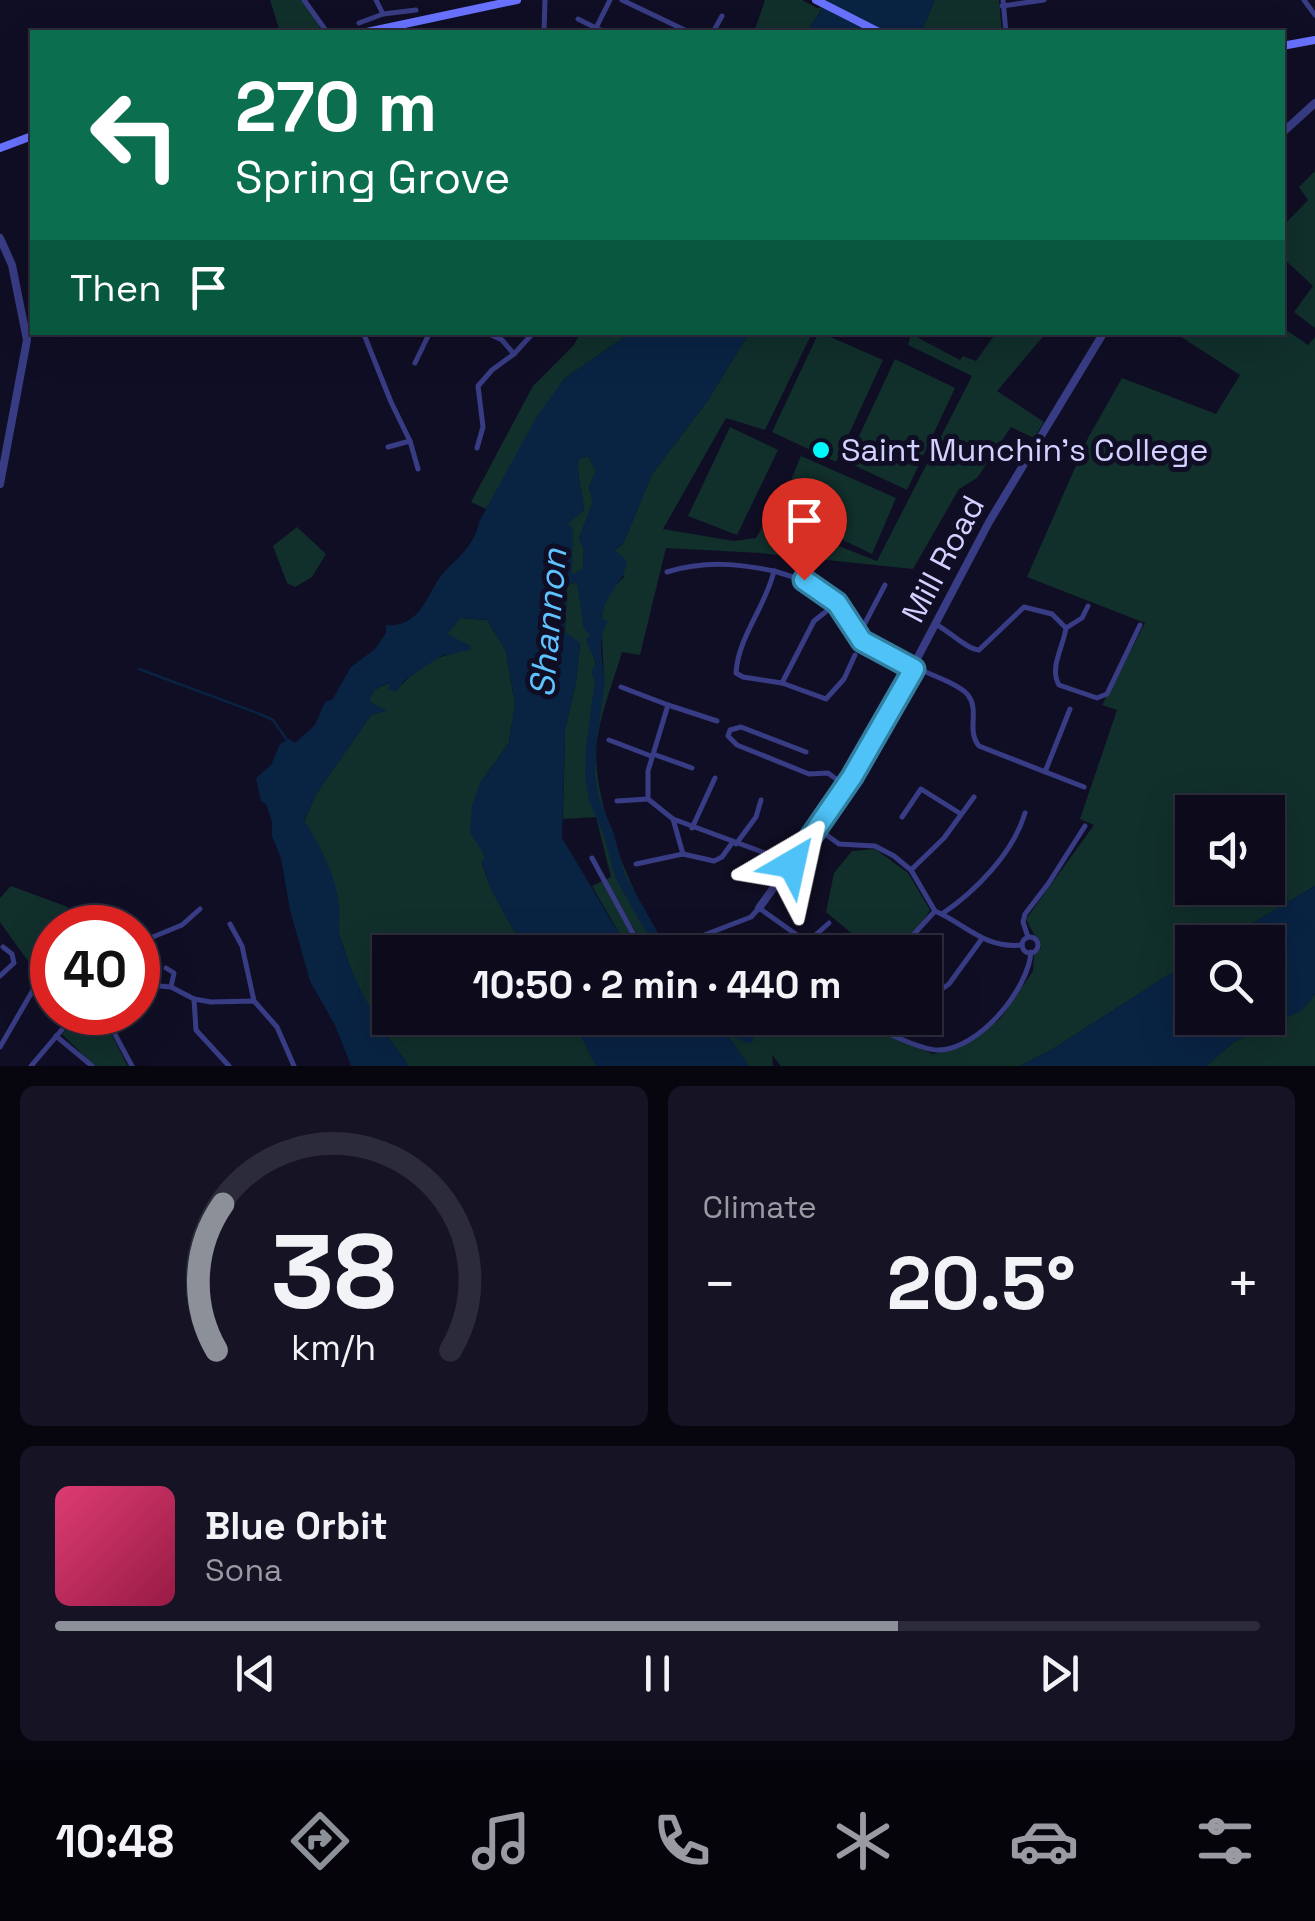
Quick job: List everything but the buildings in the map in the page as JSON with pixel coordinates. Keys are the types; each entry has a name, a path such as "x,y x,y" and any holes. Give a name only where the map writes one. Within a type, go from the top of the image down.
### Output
{"main road":[{"path":"375,30 470,6 518,0"},
{"path":"820,2 875,30"},
{"path":"1285,45 1315,40"},
{"path":"0,148 30,137"}],"street":[{"path":"304,0 326,30"},
{"path":"376,0 383,14"},
{"path":"544,30 545,0"},
{"path":"596,28 610,0"},
{"path":"622,0 684,30"},
{"path":"1006,30 1003,3 1044,0"},
{"path":"1304,0 1315,15"},
{"path":"358,24 383,14 416,10"},
{"path":"714,30 722,16"},
{"path":"578,20 600,30"},
{"path":"668,30 671,24"},
{"path":"1285,131 1315,102"},
{"path":"0,238 12,264 27,340 0,484"},
{"path":"364,335 410,440 418,469"},
{"path":"415,364 429,335"},
{"path":"491,335 502,340 514,354"},
{"path":"477,448 483,427 478,386 531,335"},
{"name":"Mill Road","path":"759,908 846,786 914,669 989,522 1102,335"},
{"path":"388,448 410,440"},
{"path":"666,572 690,565 738,563 804,580 837,603 862,641 969,696 973,705 972,738 979,746 1084,787"},
{"path":"774,571 769,594 741,649 736,672 743,677 782,683 826,700 844,679 855,655"},
{"path":"855,631 864,626 885,585"},
{"path":"782,683 814,621 837,603"},
{"path":"937,625 973,650 984,648 1027,606 1058,617 1066,628"},
{"path":"1088,606 1082,618 1066,628 1054,669 1059,685 1097,698 1107,694 1140,625"},
{"path":"621,687 718,721"},
{"path":"648,798 648,771 668,704"},
{"path":"1045,772 1070,709"},
{"path":"806,752 740,727 730,730 728,736 737,745 809,774 828,774 846,786"},
{"path":"608,740 692,768"},
{"path":"692,828 715,778"},
{"path":"902,817 921,788 961,814"},
{"path":"911,870 944,838 974,796"},
{"path":"617,801 648,798 672,819 792,864"},
{"path":"636,864 683,854 714,861 722,857 756,817 762,800"},
{"path":"915,935 939,912 960,902 985,876 1010,844 1024,813"},
{"path":"672,819 683,854"},
{"path":"1030,952 1038,943 1028,937 1022,922 1025,914 1085,826"},
{"path":"818,828 839,844 875,846 911,870 939,912 981,940 1007,947 1022,946 1030,952"},
{"path":"592,858 634,935"},
{"path":"705,935 751,917 759,908 797,935"},
{"path":"160,934 182,925 200,909"},
{"path":"815,935 829,923"},
{"path":"230,924 242,946 254,1000 278,1026 294,1066"},
{"path":"1022,946 1028,937"},
{"path":"942,989 981,940"},
{"path":"0,976 14,963 12,954 3,947"},
{"path":"898,1035 934,1050 963,1042 994,1020 1013,998 1030,970 1030,952"},
{"path":"166,968 174,973 171,986"},
{"path":"160,985 171,986 194,998 226,1003 254,1000"},
{"path":"0,1048 30,994"},
{"path":"194,998 196,1030 229,1066"},
{"path":"115,1035 132,1066"},
{"path":"31,1066 56,1036 92,1066"}],"green space":[{"path":"270,0 301,0 320,22 319,30 279,30"},
{"path":"765,0 802,0 823,7 808,30 755,30"},
{"path":"935,0 999,0 1002,30 922,30"},
{"path":"1315,171 1315,328 1294,312 1313,286 1285,260 1285,224 1308,200 1299,187"},
{"path":"1285,329 1308,345 1315,337 1315,886 1285,904 1285,795 1175,795 1175,905 1283,905 1250,925 1175,925 1175,971 1020,1066 781,1066 772,1055 773,1066 749,1066 727,1035 891,1035 933,1054 963,1046 1000,1019 1033,971 1034,955 1041,948 1026,919 1094,825 1080,819 1117,710 1102,705 1145,623 1027,577 1088,438 1122,378 1216,414 1240,375 1178,335 1285,335"},
{"path":"579,335 627,335 564,379 486,509 471,502 533,386"},
{"path":"748,335 811,335 765,430 726,418 663,529 734,541 756,538 767,518 877,561 972,376 908,345 911,335 960,360 963,356 976,361 995,335 1044,335 997,391 1044,422 1034,438 1011,427 977,478 959,489 913,569 666,548 640,655 622,652 598,734 596,759 606,817 628,877 658,935 637,935 632,926 629,928 632,935 620,935 592,886 611,877 596,817 563,819 565,730 580,644 565,633 567,585 577,582 584,627 591,635 596,667 604,679 601,619 606,595 624,577 615,550 623,544 652,474 708,400"},
{"path":"818,335 883,360 836,462 772,432"},
{"path":"895,359 955,388 907,490 847,462"},
{"path":"730,427 778,450 737,535 688,516"},
{"path":"588,456 596,471 589,487 593,502 579,539 584,549 583,569 572,575 567,524 584,510 578,465 579,459"},
{"path":"801,456 896,498 872,554 779,509"},
{"path":"297,527 326,554 312,577 295,587 287,583 273,546"},
{"path":"460,618 487,620 506,651 515,704 509,743 480,783 481,849 490,887 519,935 372,935 372,1015 355,982 338,931 339,906 304,821 316,794 371,715 385,711 368,701 374,690 391,682 396,691 426,664 471,646 446,635"},
{"path":"875,849 908,873 930,910 910,935 854,935 826,912 834,873 852,851"},
{"path":"11,886 63,905 30,905 30,964 0,922 0,898"},
{"path":"1315,994 1315,1066 1206,1066 1234,1042 1249,1035 1285,1035 1285,1018 1302,1010"},
{"path":"63,1035 112,1035 128,1066 94,1066"},
{"path":"387,1035 580,1035 596,1066 409,1066"}],"water":[{"path":"828,0 935,0 922,30 808,30"},
{"name":"Shannon","path":"627,335 748,335 708,400 652,474 623,544 615,550 627,561 601,618 608,622 601,642 604,679 594,679 591,672 596,663 586,640 590,635 584,628 577,582 567,585 565,632 580,643 565,730 562,838 620,935 519,935 490,887 482,862 485,856 470,832 472,806 480,783 509,743 515,704 506,651 487,620 460,618 447,634 471,646 470,650 441,656 405,680 396,691 388,690 390,682 374,690 369,702 387,711 371,715 316,794 304,820 335,883 339,933 352,972 372,1010 372,1035 388,1035 409,1066 351,1066 335,1025 310,981 290,910 281,858 272,836 272,822 266,804 261,801 256,778 271,765 280,744 289,739 295,743 315,725 325,702 332,700 351,667 375,649 386,633 386,625 409,620 424,605 441,576 471,542 537,416 564,379","holes":["588,456 596,471 589,487 593,502 579,539 584,549 583,568 572,575 573,530 568,524 584,510 578,465 579,459"]},
{"path":"1315,886 1315,994 1302,1010 1285,1018 1285,925 1250,925"},
{"path":"1175,971 1175,1035 1249,1035 1234,1042 1206,1066 1020,1066"},
{"path":"580,1035 728,1035 749,1066 596,1066"}],"waterway":[{"path":"139,669 273,720 287,740"},
{"path":"600,680 591,747 594,799 620,876 653,935"},
{"path":"741,1035 749,1035"}],"place":[{"name":"Saint Munchin's College","path":"821,450"}],"route":[{"path":"792,864 852,777 914,669 862,641 837,603 804,580"}]}
